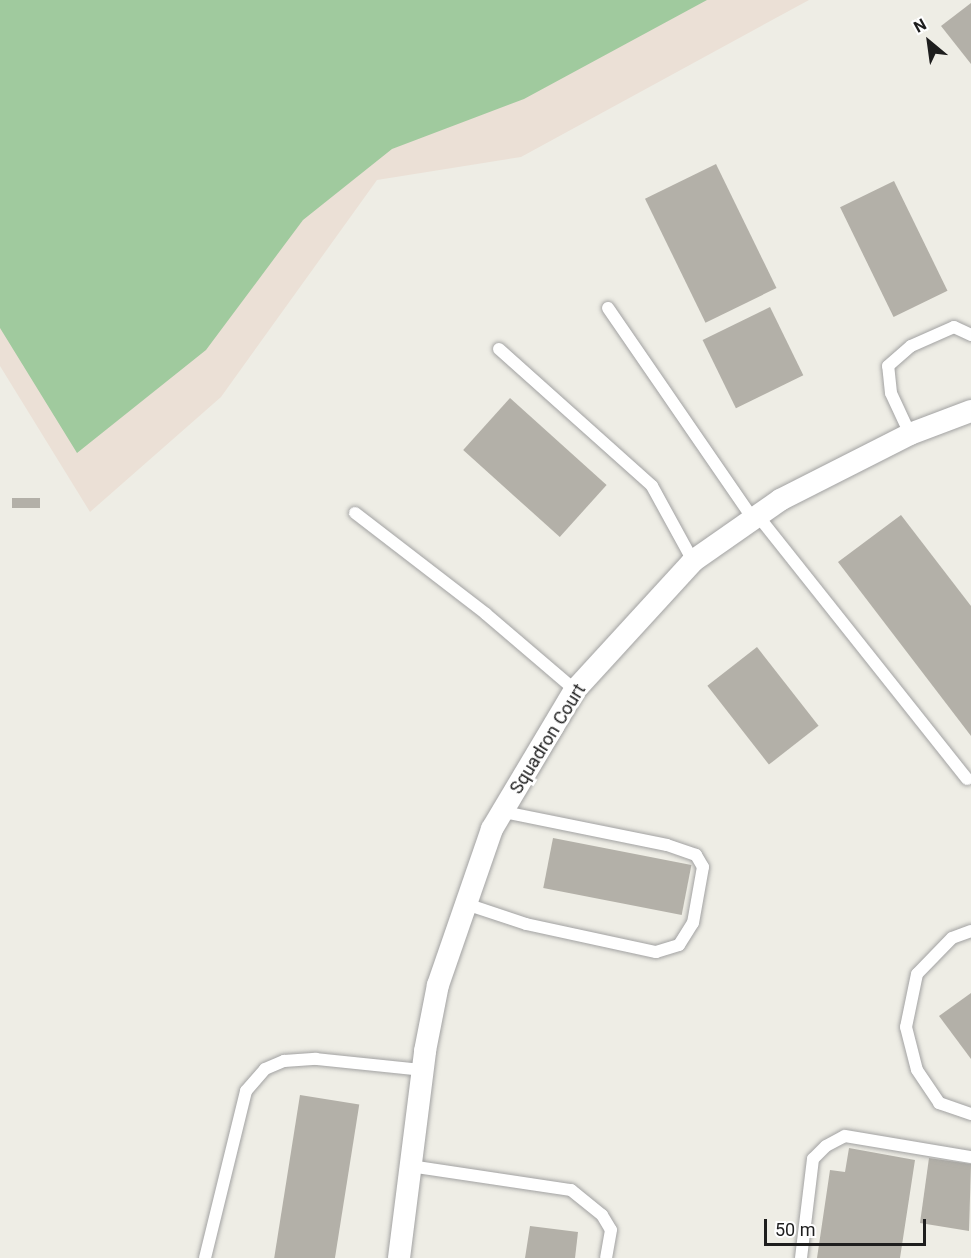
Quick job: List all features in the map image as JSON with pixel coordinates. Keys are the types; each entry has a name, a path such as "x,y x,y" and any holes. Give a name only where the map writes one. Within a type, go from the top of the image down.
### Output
{"street":[{"name":"Squadron Court","path":"399,1258 422,1070 438,985 492,829 575,690 693,561 755,517 910,434 971,411"}],"lane":[{"path":"608,308 755,517 967,779"},
{"path":"910,434 891,393 888,366 911,346 954,327 971,335"},
{"path":"499,349 652,486 693,561"},
{"path":"355,513 486,614 575,690"},
{"path":"466,904 526,924 656,952 679,945 693,923 704,867 696,855 667,845 503,812"},
{"path":"971,931 952,938 917,974 906,1027 917,1070 939,1103 971,1114"},
{"path":"205,1258 246,1091 265,1069 284,1061 316,1059 422,1070"},
{"path":"801,1258 813,1159 826,1146 845,1136 971,1157"},
{"path":"411,1166 571,1190 602,1215 611,1230 606,1258"}],"shaded area":[{"path":"0,0 809,0 521,157 377,180 221,397 90,512 0,366"}],"green space":[{"path":"0,0 707,0 524,99 392,149 303,220 206,350 77,453 0,328"}],"building":[{"path":"971,3 971,64 941,26"},
{"path":"716,164 776,288 705,323 645,199"},
{"path":"894,181 947,291 894,317 840,207"},
{"path":"770,307 803,375 736,408 703,340"},
{"path":"510,398 607,485 560,537 463,450"},
{"path":"12,498 40,498 40,508 12,508"},
{"path":"901,515 971,606 971,736 838,562"},
{"path":"757,647 819,726 769,765 707,686"},
{"path":"553,838 691,865 682,915 543,888"},
{"path":"971,993 971,1059 939,1016"},
{"path":"300,1095 359,1104 335,1258 274,1258"},
{"path":"849,1148 915,1160 900,1258 817,1258 830,1170 845,1172"},
{"path":"929,1158 971,1164 969,1231 920,1223"},
{"path":"530,1226 578,1232 575,1258 525,1258"}]}
